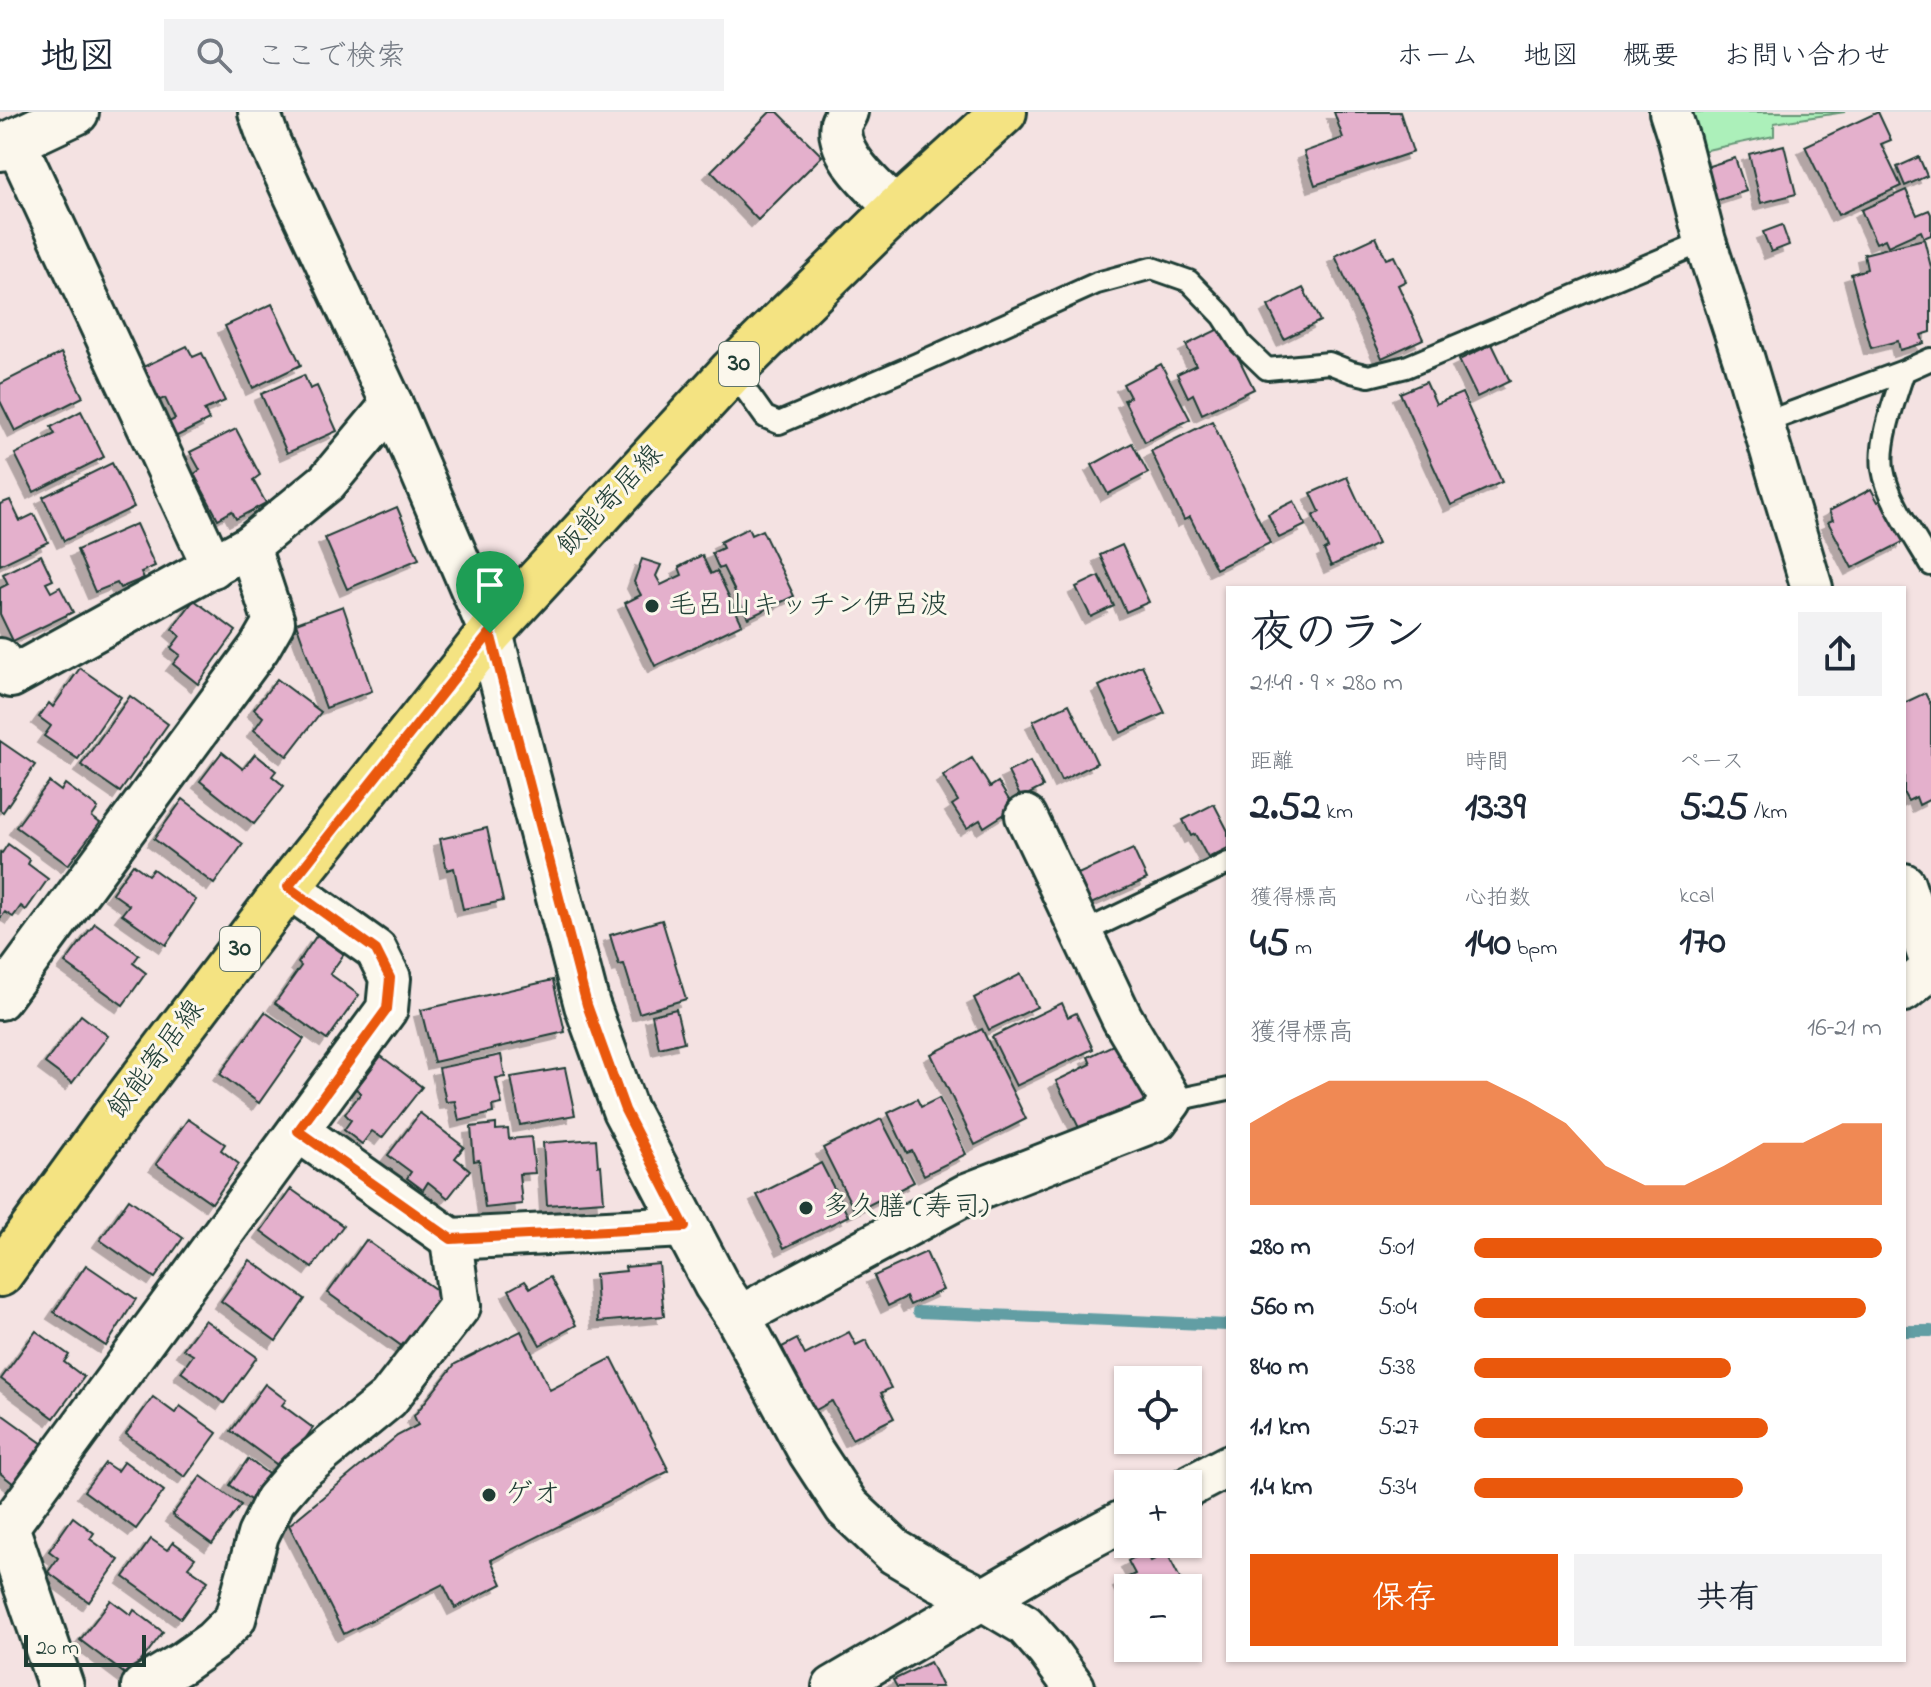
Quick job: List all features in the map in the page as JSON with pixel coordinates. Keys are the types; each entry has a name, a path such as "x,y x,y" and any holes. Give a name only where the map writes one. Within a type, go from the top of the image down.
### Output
{"main road":[{"name":"飯能寄居線","path":"0,1274 116,1114 288,887 490,633 732,371 897,209 1004,112"}],"street":[{"path":"76,112 7,144 213,567"},
{"path":"259,112 270,143 392,404 490,633 587,1005 625,1110 685,1227 811,1452 847,1507 895,1552 1025,1625 1074,1687"},
{"path":"847,112 841,123 843,145 854,166 897,209"},
{"path":"1670,112 1705,241 1811,586"},
{"path":"0,659 11,677 249,546 327,482 392,404"},
{"path":"5,982 259,648 274,622 249,546"},
{"path":"738,1317 967,1194 1157,1120 1171,1101 1122,1018 1026,816"},
{"path":"61,1687 10,1538 2,1528 387,1009 390,978 376,950 288,887"},
{"path":"1906,890 1931,966 1906,989"},
{"path":"298,1131 451,1239 685,1227"},
{"path":"142,1687 203,1649 235,1619 258,1535 275,1500 299,1472 388,1399 460,1306 451,1239"},
{"path":"1202,1480 1226,1467"},
{"path":"833,1687 1114,1525"}],"lane":[{"path":"732,371 765,417 779,423 1097,283 1152,268 1189,281 1223,316 1241,344 1267,369 1329,363 1369,376 1406,367 1705,241"},
{"path":"1763,423 1931,359"},
{"path":"1904,371 1886,428 1882,468 1890,493 1931,565"},
{"path":"1082,933 1226,864"},
{"path":"1171,1101 1226,1089"}],"green space":[{"path":"1686,112 1845,112 1774,123 1774,136 1697,152"}],"building":[{"path":"770,112 778,112 822,156 758,220 711,171"},
{"path":"1334,112 1400,112 1413,152 1315,185 1304,152 1343,138"},
{"path":"1878,112 1891,140 1881,144 1901,186 1838,215 1805,146"},
{"path":"1784,145 1796,194 1761,203 1749,154"},
{"path":"1919,157 1927,176 1905,186 1897,167"},
{"path":"1735,158 1746,191 1716,201 1706,167"},
{"path":"1906,190 1917,215 1929,210 1931,235 1924,238 1921,231 1888,246 1885,239 1876,243 1861,210"},
{"path":"1782,225 1789,245 1771,252 1763,232"},
{"path":"1376,237 1386,259 1394,256 1406,281 1398,285 1423,339 1382,358 1335,256"},
{"path":"1924,239 1931,267 1931,332 1921,335 1924,343 1900,350 1898,341 1871,348 1851,274 1867,269 1864,254"},
{"path":"1303,288 1320,321 1284,339 1268,306"},
{"path":"272,304 301,365 253,388 225,326"},
{"path":"1223,327 1254,389 1202,414 1193,394 1188,397 1177,374 1196,365 1186,345"},
{"path":"1492,344 1510,381 1477,397 1459,360"},
{"path":"187,346 193,357 202,353 225,401 204,410 209,420 173,438 167,423 175,419 165,398 158,401 141,368"},
{"path":"61,353 83,397 15,431 0,401 0,384"},
{"path":"1161,364 1190,419 1145,442 1124,400 1130,397 1123,384"},
{"path":"304,375 310,389 317,386 337,431 287,453 261,394"},
{"path":"1426,382 1436,404 1462,393 1502,482 1451,505 1400,393"},
{"path":"81,411 104,457 34,492 15,454 55,434 51,427"},
{"path":"1212,421 1270,543 1216,569 1190,517 1184,520 1151,451"},
{"path":"236,429 260,475 253,480 266,503 236,519 232,511 218,519 194,474 200,470 190,452"},
{"path":"1132,443 1148,473 1108,494 1092,465"},
{"path":"112,463 134,507 64,541 43,497"},
{"path":"1347,477 1378,544 1331,566 1324,550 1328,548 1313,516 1320,512 1311,493"},
{"path":"1871,489 1878,502 1884,499 1905,541 1852,568 1828,522 1833,520 1829,511"},
{"path":"10,500 20,521 34,514 48,542 0,565 0,504"},
{"path":"1294,501 1306,525 1279,538 1268,514"},
{"path":"397,507 419,559 347,589 325,538"},
{"path":"136,524 155,566 141,572 144,578 120,588 117,583 95,592 77,550"},
{"path":"748,528 751,535 762,530 794,596 748,618 723,567 719,569 712,553 723,548 720,542"},
{"path":"1122,545 1149,602 1126,612 1100,555"},
{"path":"41,555 53,580 46,583 51,592 60,587 73,612 13,641 0,614 0,588 8,584 3,574"},
{"path":"702,555 711,574 717,571 742,624 655,666 625,603 641,595 634,582 642,559 661,565 656,576 661,585 682,575 679,567"},
{"path":"1099,576 1114,606 1091,617 1076,587"},
{"path":"194,600 236,631 198,684 173,664 180,655 171,648 180,636 172,629"},
{"path":"343,606 372,691 326,708 296,623"},
{"path":"1142,665 1165,713 1121,733 1099,686"},
{"path":"80,668 121,697 78,759 44,736 51,726 39,717 49,703 53,707"},
{"path":"277,679 321,712 287,756 254,730 263,717 254,709"},
{"path":"1925,693 1931,705 1931,799 1919,805 1916,797 1908,801 1906,798 1906,702"},
{"path":"130,696 168,724 120,792 81,765"},
{"path":"1069,704 1097,763 1061,781 1033,721"},
{"path":"0,741 35,765 3,812 0,810"},
{"path":"222,752 243,769 255,754 276,771 272,776 284,786 254,824 200,781"},
{"path":"972,758 990,787 998,782 1014,808 984,827 980,820 967,828 952,805 958,801 943,776"},
{"path":"1030,761 1043,787 1021,798 1008,772"},
{"path":"49,782 61,791 65,784 98,808 92,817 100,823 68,865 16,827"},
{"path":"183,799 243,844 214,884 154,839"},
{"path":"1214,804 1226,827 1226,849 1208,858 1183,820"},
{"path":"487,828 503,901 463,909 454,868 447,870 440,839"},
{"path":"8,844 30,860 28,864 48,879 26,910 21,906 13,917 5,912 0,919 0,852"},
{"path":"1133,849 1147,879 1091,904 1078,874"},
{"path":"133,864 148,875 153,869 196,900 166,945 122,914 129,905 112,893"},
{"path":"662,920 686,999 639,1013 624,964 619,965 610,935"},
{"path":"95,923 139,955 133,963 146,973 123,1005 65,963"},
{"path":"317,935 344,954 330,974 359,995 327,1040 275,1003 301,966 298,963"},
{"path":"1021,974 1037,1007 989,1030 974,998"},
{"path":"553,980 565,1032 434,1062 421,1010"},
{"path":"1062,1003 1068,1017 1076,1013 1093,1049 1016,1086 992,1037"},
{"path":"676,1009 684,1042 659,1048 652,1015"},
{"path":"265,1012 304,1039 259,1103 220,1074"},
{"path":"81,1015 108,1036 72,1083 45,1063"},
{"path":"982,1029 1026,1119 975,1145 931,1054"},
{"path":"1115,1044 1127,1069 1133,1066 1153,1106 1123,1121 1118,1111 1080,1130 1056,1081 1091,1064 1088,1057"},
{"path":"501,1055 505,1077 496,1078 502,1104 492,1106 493,1113 459,1121 455,1101 446,1102 439,1068"},
{"path":"381,1056 422,1087 382,1138 372,1131 362,1144 344,1130 351,1120 345,1114 361,1093 356,1089"},
{"path":"565,1068 575,1115 520,1125 511,1077"},
{"path":"939,1098 966,1154 924,1175 912,1151 907,1153 888,1113 917,1099 921,1107"},
{"path":"420,1113 464,1147 455,1158 470,1170 448,1198 428,1182 423,1190 407,1178 411,1172 388,1155"},
{"path":"188,1119 225,1144 221,1150 239,1164 212,1203 156,1164"},
{"path":"881,1119 914,1182 855,1212 823,1148"},
{"path":"496,1124 496,1130 508,1129 509,1139 531,1137 535,1173 519,1174 522,1204 485,1208 479,1160 474,1161 471,1127"},
{"path":"596,1139 604,1201 547,1205 543,1143"},
{"path":"821,1163 848,1216 784,1248 757,1195"},
{"path":"291,1189 343,1226 312,1268 261,1231"},
{"path":"129,1199 183,1238 155,1278 100,1240"},
{"path":"366,1240 442,1294 403,1347 328,1293"},
{"path":"926,1252 943,1290 910,1305 906,1297 888,1306 874,1276"},
{"path":"250,1260 305,1299 276,1341 221,1301"},
{"path":"659,1264 664,1316 598,1322 595,1274"},
{"path":"86,1265 136,1299 106,1346 54,1312"},
{"path":"550,1277 576,1325 540,1345 509,1290 525,1281 530,1288"},
{"path":"205,1320 257,1357 224,1403 181,1372 193,1355 183,1349"},
{"path":"36,1331 69,1355 64,1362 84,1377 54,1418 1,1379"},
{"path":"521,1331 550,1390 612,1358 669,1471 491,1560 502,1584 455,1608 443,1584 344,1634 289,1525 397,1436 418,1425 414,1416 455,1364"},
{"path":"849,1332 856,1345 866,1340 891,1388 881,1393 894,1418 852,1439 832,1401 814,1411 782,1347 797,1339 805,1355"},
{"path":"265,1384 286,1400 282,1405 313,1428 283,1469 231,1431"},
{"path":"153,1397 175,1413 180,1406 217,1433 185,1477 126,1434"},
{"path":"0,1413 43,1444 14,1484 0,1473"},
{"path":"248,1459 275,1479 257,1505 230,1485"},
{"path":"124,1461 164,1491 136,1529 84,1491 105,1463 117,1471"},
{"path":"201,1476 241,1505 212,1544 172,1515"},
{"path":"73,1517 94,1533 90,1539 119,1560 89,1602 48,1572 58,1558 49,1551"},
{"path":"151,1539 167,1550 173,1542 195,1558 188,1567 208,1581 181,1618 124,1577"},
{"path":"1133,1558 1150,1558 1151,1561 1170,1558 1178,1574 1135,1574 1128,1561"},
{"path":"111,1600 131,1615 134,1610 163,1632 129,1677 80,1640"},
{"path":"930,1662 942,1687 897,1687 893,1680"}],"waterway":[{"path":"918,1312 1226,1325"},
{"path":"1906,1331 1931,1331"}],"place":[{"name":"毛呂山キッチン伊呂波","path":"652,606"},
{"name":"多久膳 (寿司)","path":"806,1208"},
{"name":"ゲオ","path":"489,1495"}],"route":[{"path":"490,633 587,1005 625,1110 685,1227 451,1239 298,1131 387,1009 390,978 376,950 288,887 490,633"}]}
